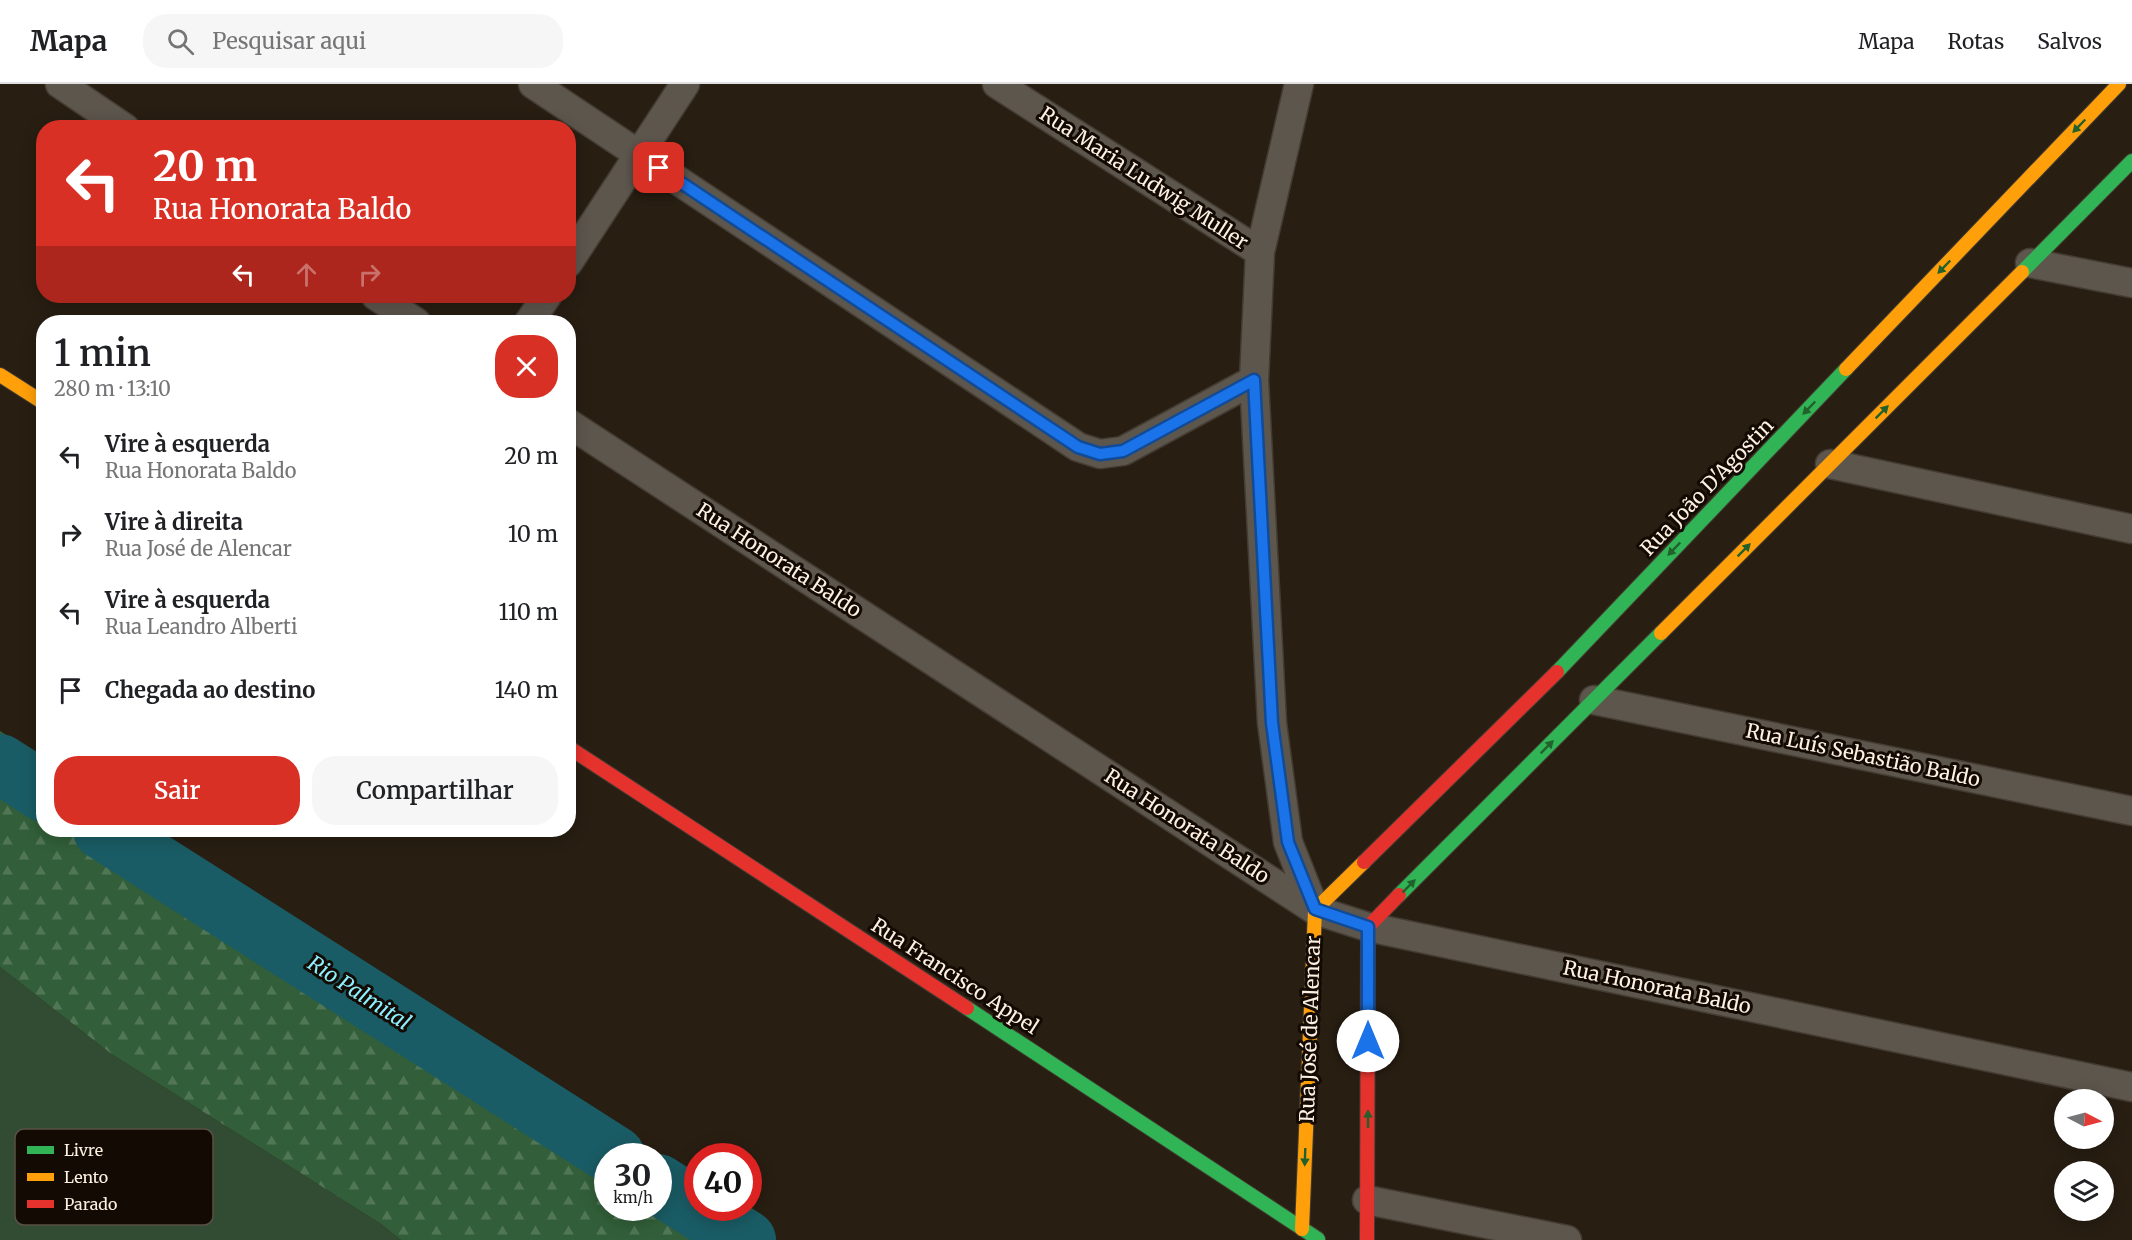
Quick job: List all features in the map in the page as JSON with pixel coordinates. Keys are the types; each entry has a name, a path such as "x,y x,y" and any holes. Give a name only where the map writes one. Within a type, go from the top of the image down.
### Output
{"street":[{"path":"60,84 113,120"},
{"path":"532,84 1078,447 1100,454 1123,451 1254,380"},
{"path":"576,250 685,84"},
{"name":"Rua Maria Ludwig Muller","path":"997,84 1260,252"},
{"name":"Rua José de Alencar","path":"1299,84 1260,252 1254,380 1272,723 1288,842 1315,909 1302,1229"},
{"name":"Rua João D'Agostin","path":"1315,909 1539,690 2119,84"},
{"path":"1367,1240 1368,927 2132,161"},
{"path":"2031,263 2132,283"},
{"path":"387,303 405,315"},
{"path":"0,375 36,398"},
{"name":"Rua Honorata Baldo","path":"576,428 1315,909 1368,927 2132,1087"},
{"path":"1830,464 2132,529"},
{"name":"Rua Luís Sebastião Baldo","path":"1594,700 2132,811"},
{"name":"Rua Francisco Appel","path":"576,752 1234,1182 1319,1240"},
{"path":"1367,1200 1567,1240"}],"green space":[{"path":"0,731 36,754 36,837 159,837 618,1143 594,1143 594,1221 672,1221 672,1180 684,1188 684,1221 735,1221 765,1240 401,1240 381,1224 110,1053 0,967"},
{"path":"0,967 110,1053 381,1224 401,1240 0,1240"}],"waterway":[{"name":"Rio Palmital","path":"0,764 36,787"},
{"name":"Rio Palmital","path":"114,837 595,1143"},
{"name":"Rio Palmital","path":"672,1193 746,1240"}],"traffic: fast":[{"path":"2022,272 2132,161"},
{"path":"1557,672 1846,369"},
{"path":"1399,895 1661,633"},
{"path":"967,1008 1318,1239"}],"traffic: slow":[{"path":"1846,369 2119,84"},
{"path":"1661,633 2022,272"},
{"path":"0,375 36,398"},
{"path":"1302,1229 1315,910 1364,862"}],"traffic: jam":[{"path":"1364,862 1557,672"},
{"path":"576,752 967,1008"},
{"path":"1367,1240 1368,927 1399,895"}],"route":[{"path":"659,168 1078,447 1100,454 1123,451 1254,380 1272,723 1288,842 1315,909 1368,927 1368,1041"}]}
